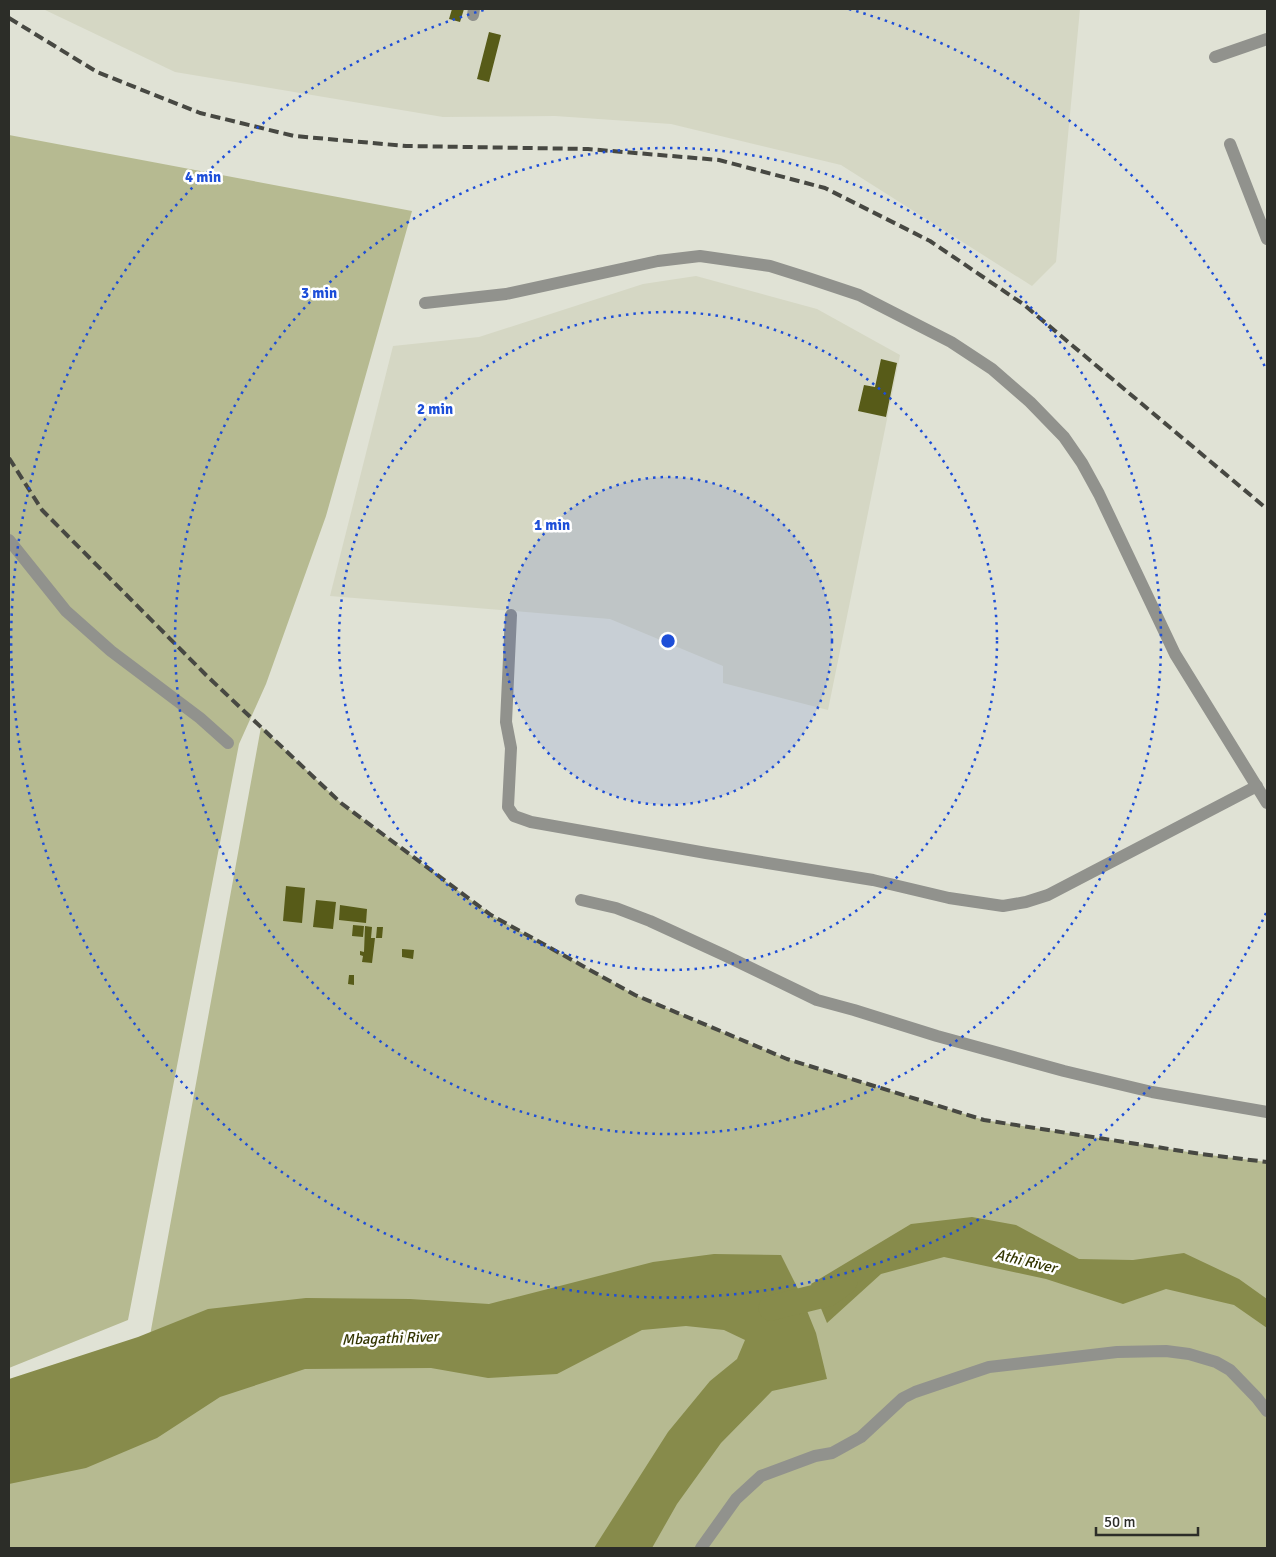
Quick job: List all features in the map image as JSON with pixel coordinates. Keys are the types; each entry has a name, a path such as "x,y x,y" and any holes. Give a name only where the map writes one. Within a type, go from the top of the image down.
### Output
{"street":[{"path":"1215,57 1267,39"},
{"path":"1230,144 1267,238"},
{"path":"425,303 506,294 658,261 700,256 770,266 859,295 951,342 992,369 1030,402 1064,438 1082,463 1099,494 1175,654 1267,804"},
{"path":"9,540 66,611 111,651 200,718 228,742"},
{"path":"510,615 506,722 511,748 508,807 514,816 531,822 706,854 873,880 949,898 1003,906 1026,902 1048,895 1257,786"},
{"path":"581,900 616,908 650,921 817,1000 1064,1071 1152,1092 1267,1112"},
{"path":"701,1548 736,1500 760,1476 815,1456 832,1453 861,1437 903,1398 915,1392 989,1367 1117,1352 1166,1351 1189,1354 1216,1362 1230,1370 1267,1411"}],"shaded area":[{"path":"43,9 1080,9 1056,262 1032,286 841,165 671,124 555,116 443,117 175,72"},
{"path":"9,135 412,211 326,516 266,684 239,744 128,1320 9,1368"},
{"path":"696,276 817,309 900,355 828,710 723,683 723,666 610,619 330,596 393,346 479,337 643,284"},
{"path":"261,727 341,803 491,915 635,995 787,1059 984,1120 1201,1154 1267,1162 1267,1548 9,1548 9,1451 149,1341"}],"water":[{"path":"972,1217 1016,1225 1079,1259 1133,1260 1184,1253 1239,1279 1267,1299 1267,1328 1234,1305 1166,1289 1123,1304 1046,1279 944,1257 881,1274 827,1323 811,1284 911,1224"},
{"name":"Mbagathi River","path":"714,1254 781,1255 799,1291 816,1333 827,1379 772,1391 721,1443 677,1504 652,1548 594,1548 668,1432 710,1381 737,1359 745,1340 724,1330 686,1326 642,1330 557,1374 488,1378 431,1368 305,1369 220,1397 157,1438 86,1468 9,1484 9,1379 138,1337 208,1309 306,1298 410,1299 489,1304 653,1262"}],"building":[{"path":"452,9 464,9 460,22 449,19"},
{"path":"489,32 501,35 489,82 477,79"},
{"path":"881,359 897,363 886,417 858,411 864,385 875,387"},
{"path":"286,886 305,888 302,923 283,921"},
{"path":"316,900 336,902 333,929 313,927"},
{"path":"340,905 367,909 366,923 339,920"},
{"path":"353,925 364,926 363,937 352,936"},
{"path":"365,926 372,927 371,938 375,938 372,963 362,962 363,956 360,955 360,951 364,952"},
{"path":"377,927 383,927 382,938 376,938"},
{"path":"402,949 414,950 413,959 402,957"},
{"path":"349,975 354,975 354,985 348,984"}],"waterway":[{"name":"Athi River","path":"771,1308 828,1294 845,1282"}],"railway":[{"path":"9,18 97,72 200,113 294,136 406,146 588,149 719,160 825,188 930,241 1023,304 1267,509"},
{"path":"9,458 42,510 206,675 341,803 491,915 635,995 787,1059 984,1120 1201,1154 1267,1162"}]}
